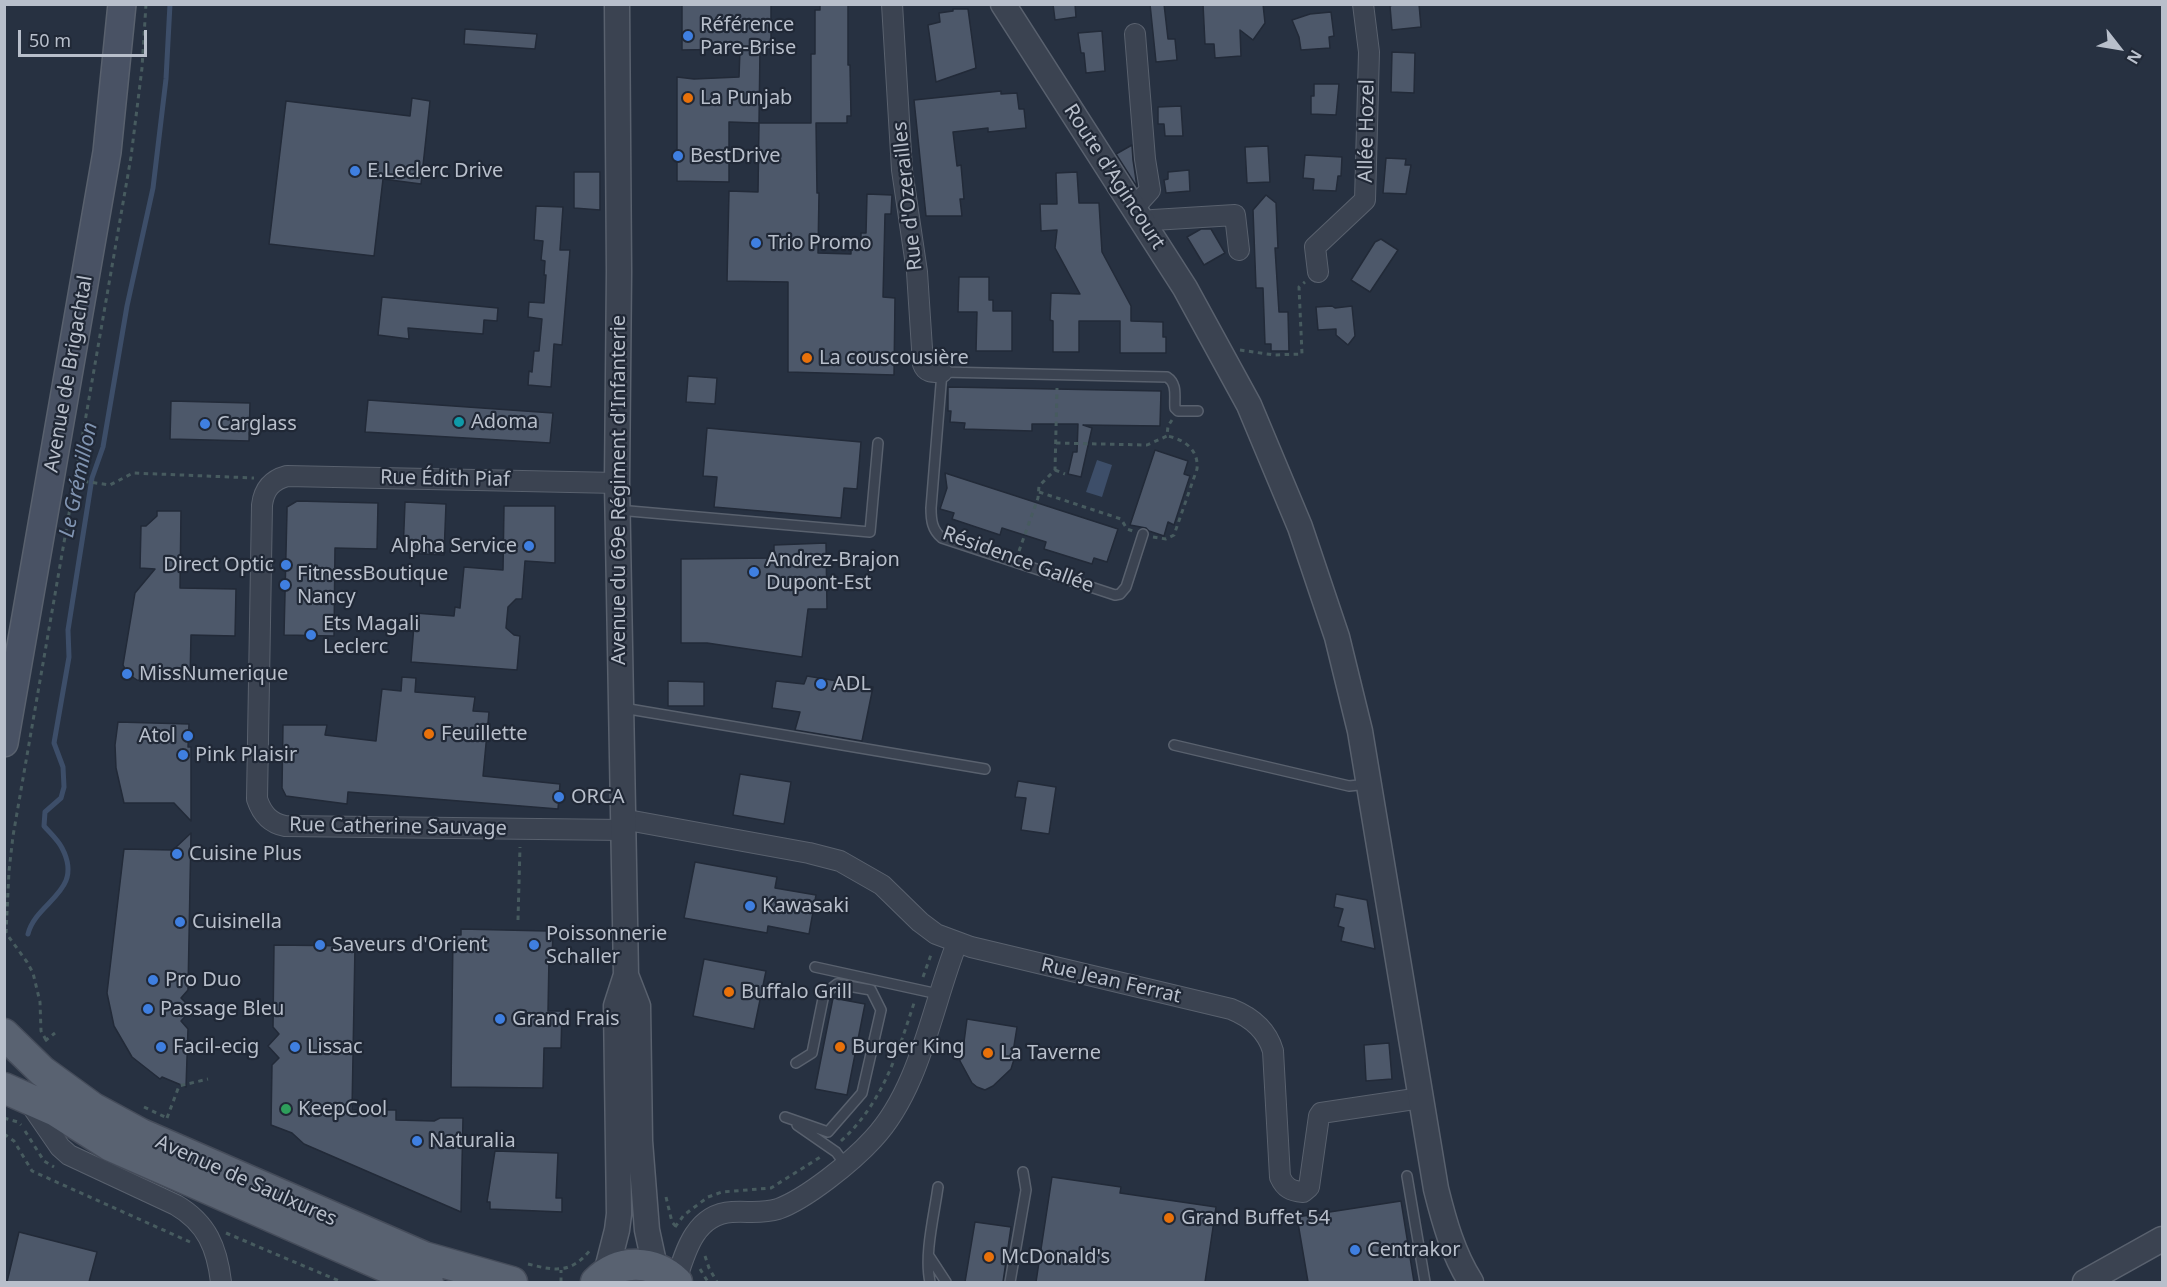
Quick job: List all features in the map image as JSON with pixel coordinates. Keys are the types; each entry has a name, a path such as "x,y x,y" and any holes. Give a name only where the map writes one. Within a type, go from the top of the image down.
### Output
{"main road":[{"name":"Avenue de Brigachtal","path":"4,743 107,152 122,4"},
{"name":"Avenue de Saulxures","path":"4,1034 42,1071 93,1108 141,1134 424,1257 515,1273"},
{"name":"Avenue de Saulxures","path":"15,1092 56,1111 111,1146 391,1270 428,1282"},
{"path":"601,1278 618,1267 630,1264 643,1264 670,1277"}],"street":[{"name":"Avenue du 69e Régiment d'Infanterie","path":"601,1278 619,1214 616,1006 626,975 617,483 619,261 617,4"},
{"name":"Rue d'Ozerailles","path":"892,4 902,170 917,272 923,364 924,368 929,371 942,372"},
{"name":"Route d'Agincourt","path":"1003,4 1185,288 1222,352 1266,442 1288,495 1336,637 1350,688 1369,784 1436,1189 1456,1254 1471,1282"},
{"name":"Allée Hozel","path":"1318,272 1315,247 1365,200 1369,52 1363,4"},
{"path":"1135,34 1145,159 1150,190 1140,201 1139,215 1153,220 1235,215 1239,250"},
{"name":"Rue Édith Piaf","path":"273,481 287,476 617,483"},
{"name":"Rue Catherine Sauvage","path":"273,481 265,492 262,505 257,799 264,814 277,824 299,828 623,825"},
{"name":"Rue Jean Ferrat","path":"623,825 809,853 840,861 882,885 944,943 1231,1009 1246,1016 1260,1027 1271,1043 1280,1177 1284,1185 1292,1190 1303,1192 1309,1187 1321,1113 1421,1098"},
{"path":"670,1277 690,1240 713,1218 723,1213 760,1213 794,1203 872,1140 889,1119 912,1073 929,991 944,943"},
{"name":"Avenue du 69e Régiment d'Infanterie","path":"626,975 638,1006 640,1141 647,1230 670,1277"},
{"path":"15,1092 32,1108 60,1147 69,1155 176,1205 191,1215 208,1236 218,1256 222,1282"},
{"path":"2085,1282 2163,1239"}],"lane":[{"path":"942,372 1167,377 1173,382 1175,408 1178,411 1198,411"},
{"name":"Résidence Gallée","path":"942,372 931,508 933,526 942,538 1115,595 1120,594 1126,587 1143,534"},
{"path":"618,510 870,532 878,443"},
{"path":"620,708 986,769"},
{"path":"1174,745 1349,786 1369,784"},
{"path":"815,967 929,991"},
{"path":"796,1063 812,1053 824,994 837,984 871,990 881,1010 862,1093 828,1132 785,1117 831,1149 845,1164"},
{"path":"1010,1282 1026,1191 1023,1172"},
{"path":"1407,1176 1425,1282"},
{"path":"930,1282 929,1256 938,1187"},
{"path":"929,1256 946,1282"}],"path":[{"path":"46,1040 41,1031 40,1002 33,974 5,929 13,836 131,157 142,68 146,4"},
{"path":"1222,352 1244,350 1274,355 1302,354 1299,287 1318,272"},
{"path":"1015,562 1039,492 1039,486 1054,470 1058,374"},
{"path":"1167,436 1168,426 1178,411"},
{"path":"1039,492 1121,519 1127,529 1161,539 1171,538 1176,530 1197,469 1190,446 1182,440 1167,436 1147,445 1056,442"},
{"path":"1054,470 1065,474"},
{"path":"75,480 110,485 133,473 248,477 273,481"},
{"path":"518,920 520,846"},
{"path":"665,1190 675,1227 684,1215 708,1197 722,1192 771,1188 802,1170 831,1149 866,1114 883,1087 929,991 944,943"},
{"path":"42,1044 55,1033"},
{"path":"167,1118 179,1086 208,1079"},
{"path":"138,1104 176,1121"},
{"path":"4,1134 14,1141 32,1171 195,1244"},
{"path":"217,1238 226,1233 231,1234 342,1282"},
{"path":"515,1273 561,1270 579,1261 592,1247"},
{"path":"701,1250 717,1282"},
{"path":"561,1270 561,1282"}],"water":[{"path":"1097,460 1112,465 1102,497 1086,492"}],"building":[{"path":"682,4 771,4 771,49 760,49 759,123 729,122 729,182 677,181 677,77 694,79 739,77 740,49 682,50"},
{"path":"820,4 848,4 851,116 847,116 847,123 816,123 817,193 819,193 818,253 851,254 851,247 861,247 861,233 866,233 867,194 892,195 891,214 885,214 883,297 895,298 894,375 788,372 788,282 727,281 729,191 758,192 759,123 811,123 811,54 815,54 815,10 820,10"},
{"path":"1053,4 1075,4 1076,17 1055,20"},
{"path":"1150,4 1164,4 1168,39 1175,39 1177,60 1156,62"},
{"path":"1203,4 1263,4 1265,23 1253,40 1240,30 1241,56 1215,58 1214,44 1205,44"},
{"path":"1419,4 1421,27 1392,30 1390,6"},
{"path":"953,9 968,9 976,68 936,82 928,25 940,22 939,13 953,11"},
{"path":"1331,12 1334,36 1329,37 1330,48 1301,50 1299,37 1292,20 1310,14"},
{"path":"465,29 537,34 535,49 464,44"},
{"path":"1102,31 1105,71 1086,73 1084,53 1081,53 1078,33"},
{"path":"1392,52 1415,53 1414,93 1391,92"},
{"path":"1314,84 1339,84 1336,115 1311,114"},
{"path":"1001,91 1001,94 1017,93 1019,109 1024,109 1026,128 988,132 988,128 953,132 957,166 961,165 964,199 960,199 962,216 926,216 914,100"},
{"path":"412,98 430,101 421,184 383,179 374,256 269,244 286,101 410,116"},
{"path":"1181,106 1183,136 1165,136 1164,124 1158,124 1158,107"},
{"path":"1132,145 1133,160 1137,187 1116,154"},
{"path":"1268,146 1270,182 1247,183 1245,147"},
{"path":"1305,155 1342,157 1341,176 1338,176 1336,191 1313,190 1314,179 1303,178"},
{"path":"1386,158 1406,159 1405,165 1411,165 1406,194 1383,193"},
{"path":"1189,170 1190,191 1166,193 1164,180 1168,179 1168,172"},
{"path":"574,172 600,172 600,210 574,208"},
{"path":"1077,172 1079,203 1099,203 1102,252 1131,306 1131,321 1163,322 1166,353 1120,353 1120,321 1079,321 1079,352 1053,352 1053,321 1050,320 1051,293 1080,294 1055,248 1057,230 1041,231 1040,204 1057,204 1056,173"},
{"path":"1266,195 1276,203 1278,248 1275,248 1279,312 1288,312 1289,351 1271,351 1271,344 1265,344 1263,288 1256,288 1253,210"},
{"path":"536,206 563,207 560,250 570,250 562,345 554,344 551,387 528,385 534,351 539,351 542,319 528,317 529,302 544,303 546,275 544,275 545,261 541,260 543,241 534,240"},
{"path":"1201,229 1211,229 1225,253 1204,265 1187,237"},
{"path":"1381,239 1398,250 1370,292 1351,280 1375,242"},
{"path":"959,277 989,277 989,300 993,300 993,311 1012,311 1012,351 976,351 977,312 958,312"},
{"path":"382,297 498,308 497,321 484,320 483,334 408,328 409,339 378,335"},
{"path":"1332,306 1335,308 1352,306 1355,336 1348,345 1336,335 1336,329 1318,330 1316,307"},
{"path":"688,376 717,378 715,404 686,402"},
{"path":"948,387 1161,391 1160,426 1083,425 1092,428 1081,477 1068,474 1073,452 1077,452 1078,424 1032,424 1032,431 964,429 965,423 950,422"},
{"name":"Adoma","path":"368,400 553,413 550,443 365,432"},
{"path":"171,401 250,403 249,441 170,439"},
{"path":"707,428 861,442 857,489 844,488 841,518 714,507 717,477 703,476"},
{"path":"1155,450 1188,461 1184,474 1190,476 1174,525 1168,522 1164,536 1146,528 1130,525"},
{"path":"945,473 1118,529 1107,562 1094,558 1092,564 1044,549 1046,542 1002,528 1000,535 952,519 954,513 940,509 947,488"},
{"path":"297,501 378,503 377,549 335,548 334,636 284,635 287,507"},
{"path":"405,502 446,504 444,555 403,553"},
{"path":"504,506 555,506 555,563 525,561 522,599 516,599 508,607 506,628 514,635 520,636 517,670 411,662 415,613 454,616 455,607 460,608 464,567 503,570"},
{"path":"157,511 181,511 180,588 236,589 235,636 191,635 190,681 137,680 128,674 123,665 135,593 155,569 140,568 141,526 146,526 157,516"},
{"name":"Andrez-Brajon Dupont-Est","path":"826,543 827,609 808,609 802,657 707,643 681,643 681,559 774,558 774,545"},
{"path":"807,676 873,687 862,741 795,730 800,712 772,708 776,681 804,684"},
{"path":"402,677 416,678 415,692 475,697 473,711 489,712 483,776 560,784 558,809 348,792 347,804 286,796 282,788 283,725 327,725 325,735 376,741 382,689 401,691"},
{"path":"668,681 704,682 704,706 668,706"},
{"path":"118,722 189,724 191,821 174,803 124,803 116,768 115,745"},
{"path":"740,774 791,782 784,824 733,815"},
{"path":"1018,781 1056,787 1049,834 1021,830 1026,798 1015,797"},
{"path":"191,833 188,990 181,998 192,1009 181,1021 188,1029 186,1087 162,1077 160,1079 132,1057 114,1026 107,993 124,849 173,850"},
{"name":"Kawasaki","path":"695,862 777,877 775,888 816,895 809,934 768,926 767,933 684,918"},
{"path":"1336,894 1367,900 1375,949 1341,941 1344,928 1338,926 1343,909 1334,907"},
{"name":"Grand Frais","path":"461,929 553,933 552,958 549,958 548,1011 562,1011 561,1048 544,1048 543,1088 451,1087 453,935 461,935"},
{"path":"274,945 355,946 352,1110 396,1110 396,1120 434,1121 440,1118 463,1118 461,1212 304,1144 292,1133 271,1125 272,1065 279,1058 268,1046 279,1034 273,1027"},
{"name":"Buffalo Grill","path":"704,959 766,971 754,1029 693,1016"},
{"name":"Burger King","path":"833,998 865,1004 847,1095 815,1089"},
{"name":"La Taverne","path":"967,1019 1017,1027 1013,1052 1016,1053 1011,1069 993,1086 985,1090 972,1083 960,1061 960,1042 964,1042"},
{"path":"1389,1043 1392,1079 1366,1081 1364,1045"},
{"path":"495,1151 558,1153 556,1198 562,1198 562,1212 490,1209 490,1202 487,1202"},
{"path":"1052,1177 1121,1187 1120,1193 1216,1207 1205,1282 1036,1282"},
{"name":"Centrakor","path":"1401,1201 1414,1282 1308,1282 1297,1217"},
{"name":"McDonald's","path":"975,1222 1011,1227 1003,1282 965,1282"},
{"path":"19,1232 97,1252 89,1282 7,1282"}],"waterway":[{"name":"Le Grémillon","path":"28,934 40,913 57,895 68,875 62,848 44,826 45,812 61,798 64,787 63,767 54,743 69,657 68,630 92,478 103,447 127,306 153,188 166,79 170,4"}],"place":[{"name":"Référence Pare-Brise","path":"688,36"},
{"name":"La Punjab","path":"688,98"},
{"name":"BestDrive","path":"678,156"},
{"name":"E.Leclerc Drive","path":"355,171"},
{"name":"Trio Promo","path":"756,243"},
{"name":"La couscousière","path":"807,358"},
{"name":"Adoma","path":"459,422"},
{"name":"Carglass","path":"205,424"},
{"name":"Alpha Service","path":"529,546"},
{"name":"Direct Optic","path":"286,565"},
{"name":"Andrez-Brajon Dupont-Est","path":"754,572"},
{"name":"FitnessBoutique Nancy","path":"285,585"},
{"name":"Ets Magali Leclerc","path":"311,635"},
{"name":"MissNumerique","path":"127,674"},
{"name":"ADL","path":"821,684"},
{"name":"Feuillette","path":"429,734"},
{"name":"Atol","path":"188,736"},
{"name":"Pink Plaisir","path":"183,755"},
{"name":"ORCA","path":"559,797"},
{"name":"Cuisine Plus","path":"177,854"},
{"name":"Kawasaki","path":"750,906"},
{"name":"Cuisinella","path":"180,922"},
{"name":"Saveurs d'Orient","path":"320,945"},
{"name":"Poissonnerie Schaller","path":"534,945"},
{"name":"Pro Duo","path":"153,980"},
{"name":"Buffalo Grill","path":"729,992"},
{"name":"Passage Bleu","path":"148,1009"},
{"name":"Grand Frais","path":"500,1019"},
{"name":"Facil-ecig","path":"161,1047"},
{"name":"Lissac","path":"295,1047"},
{"name":"Burger King","path":"840,1047"},
{"name":"La Taverne","path":"988,1053"},
{"name":"KeepCool","path":"286,1109"},
{"name":"Naturalia","path":"417,1141"},
{"name":"Grand Buffet 54","path":"1169,1218"},
{"name":"Centrakor","path":"1355,1250"},
{"name":"McDonald's","path":"989,1257"}]}
